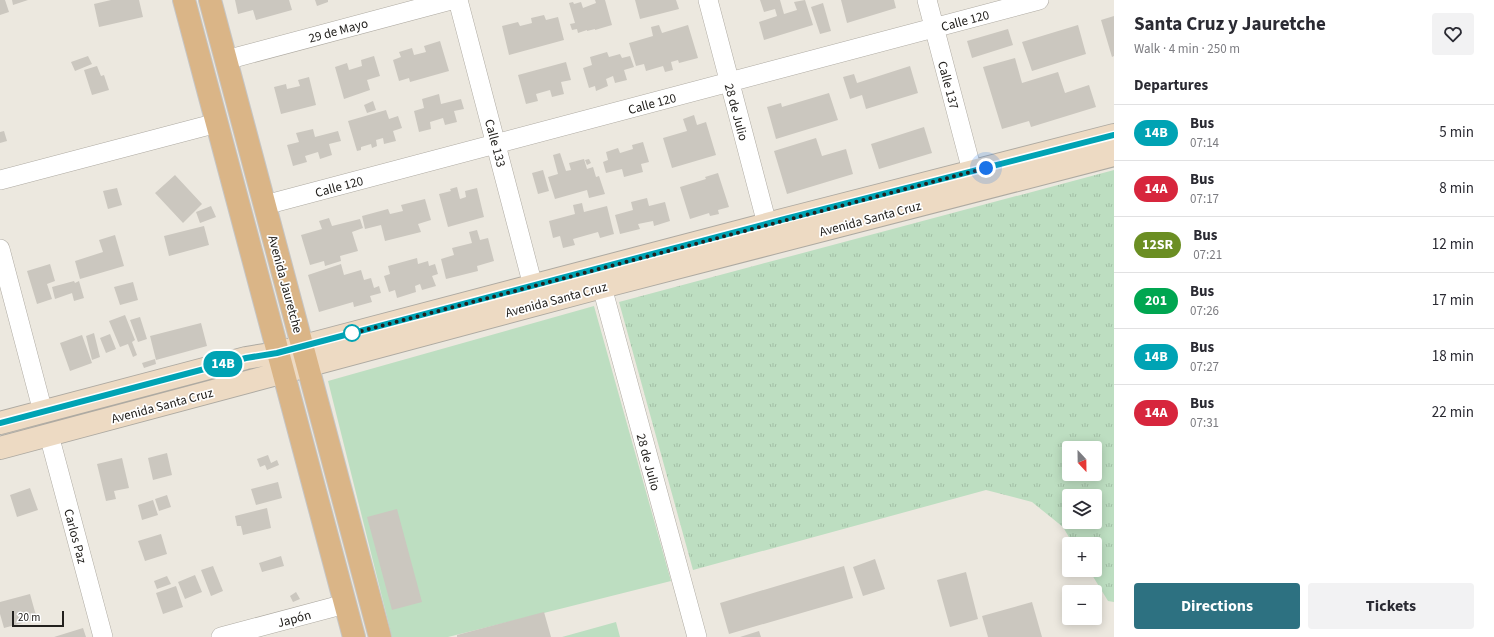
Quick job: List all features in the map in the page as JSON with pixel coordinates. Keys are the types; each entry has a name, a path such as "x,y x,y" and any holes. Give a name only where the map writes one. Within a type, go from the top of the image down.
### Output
{"main road":[{"name":"Avenida Jauretche","path":"184,0 354,637"},
{"name":"Avenida Jauretche","path":"210,0 380,637"},
{"name":"Avenida Santa Cruz","path":"0,448 49,435 533,286 1114,135"},
{"name":"Avenida Santa Cruz","path":"305,356 602,287 1114,155"},
{"name":"Avenida Santa Cruz","path":"0,423 246,358 280,363"}],"street":[{"name":"29 de Mayo","path":"226,60 451,0"},
{"name":"Calle 133","path":"458,0 533,286"},
{"name":"28 de Julio","path":"708,0 767,224"},
{"name":"Calle 137","path":"927,0 972,171"},
{"name":"Calle 120","path":"265,205 1039,0"},
{"path":"0,180 216,123"},
{"path":"0,248 43,412"},
{"name":"28 de Julio","path":"602,287 696,637"},
{"name":"Carlos Paz","path":"49,435 103,637"},
{"name":"Japón","path":"221,637 345,604"}],"green space":[{"path":"1114,170 1114,602 1108,601 1102,591 1102,585 1098,585 1093,577 1102,577 1102,537 1069,537 1064,529 1102,529 1102,489 1062,489 1062,526 1032,502 986,490 693,570 619,302"},
{"path":"594,306 671,581 448,637 392,637 328,381"},
{"path":"616,622 620,637 562,637"}],"building":[{"path":"0,0 5,0 9,12 0,15"},
{"path":"12,0 28,0 13,5"},
{"path":"111,0 139,0 143,17 99,27 94,4"},
{"path":"235,0 289,0 292,10 256,20 253,10 238,14"},
{"path":"315,0 328,0 328,2 317,6"},
{"path":"595,0 605,0 612,25 578,33 577,29 572,30 570,24 575,23 569,3 573,2 574,4 581,2 583,8 596,3"},
{"path":"635,0 676,0 679,9 640,19"},
{"path":"760,0 780,0 784,14 797,10 794,2 805,0 813,25 764,40 759,22 777,16 775,9 764,12"},
{"path":"841,0 894,0 896,8 847,23"},
{"path":"823,3 831,31 820,34 811,7"},
{"path":"544,15 546,20 558,17 564,40 509,55 502,26 518,22 520,26 532,23 531,18"},
{"path":"1114,16 1114,56 1112,57 1101,20"},
{"path":"659,25 662,33 688,25 698,58 679,63 678,60 671,62 673,70 665,72 663,66 646,71 644,64 636,66 629,43 653,36 651,27"},
{"path":"1078,25 1086,54 1032,71 1022,42"},
{"path":"1008,29 1013,45 972,58 967,41"},
{"path":"440,41 449,71 410,82 409,78 399,81 393,60 401,57 399,52 412,48 414,55 426,52 424,46"},
{"path":"607,52 609,57 620,54 622,58 630,56 634,67 624,70 627,80 615,83 613,76 606,79 608,86 596,91 595,86 589,88 583,68 592,65 590,57"},
{"path":"88,56 92,64 75,71 71,62"},
{"path":"374,56 380,76 367,80 370,90 344,99 335,67 347,63 349,70 362,66 361,60"},
{"path":"1015,58 1022,83 1058,72 1065,93 1089,85 1096,107 1031,127 1029,121 1002,129 983,67"},
{"path":"566,62 571,80 561,82 564,94 552,97 550,90 536,94 538,101 526,104 518,75"},
{"path":"97,66 101,76 104,75 109,90 92,95 84,70"},
{"path":"910,66 918,93 866,109 862,95 850,99 843,77 854,74 857,83"},
{"path":"309,77 316,105 281,114 274,87 286,84 287,89 300,86 298,80"},
{"path":"829,93 838,120 776,139 767,107 781,103 782,107"},
{"path":"439,94 441,104 461,99 464,109 454,111 457,122 445,125 443,118 430,122 431,129 419,132 414,111 424,108 422,99"},
{"path":"373,101 376,110 367,113 364,105"},
{"path":"386,110 389,119 398,116 402,128 393,131 396,141 384,144 383,138 376,140 377,146 372,148 371,144 361,147 361,150 357,151 348,121"},
{"path":"694,115 697,125 706,122 716,155 672,168 663,138 687,131 683,119"},
{"path":"924,127 932,153 879,169 871,144"},
{"path":"313,129 315,137 338,131 341,141 329,144 332,155 320,159 318,152 305,156 307,162 293,166 287,145 299,142 296,133"},
{"path":"4,131 7,141 0,143 0,132"},
{"path":"816,138 822,156 846,149 853,174 787,194 774,151"},
{"path":"643,142 649,162 641,164 643,172 624,177 622,169 606,173 603,162 608,160 606,152 618,148 620,153 633,149 632,145"},
{"path":"560,153 566,171 571,170 569,163 584,159 587,169 593,167 596,177 599,176 605,194 589,198 587,190 555,199 548,177 558,174 553,155"},
{"path":"589,159 591,163 587,165 585,160"},
{"path":"543,170 549,191 538,194 532,173"},
{"path":"718,173 729,207 718,210 719,214 710,216 709,213 690,219 680,187 706,179 705,177"},
{"path":"175,175 202,204 183,223 155,193"},
{"path":"457,187 460,199 466,197 465,191 477,188 484,217 448,227 439,194 451,191 450,189"},
{"path":"117,188 122,205 108,209 103,191"},
{"path":"647,198 649,206 665,202 670,221 654,226 653,221 638,224 640,229 620,234 615,215 633,210 631,202"},
{"path":"425,199 431,220 418,224 421,232 385,241 381,225 365,229 362,216 388,209 390,214 403,211 401,205"},
{"path":"582,203 584,212 607,206 614,234 600,238 598,232 573,239 575,245 563,248 560,236 553,238 549,221 575,214 573,205"},
{"path":"211,206 216,217 200,223 196,212"},
{"path":"329,218 332,226 360,219 363,228 352,232 358,251 340,256 341,261 325,266 324,261 310,265 301,235 322,229 319,221"},
{"path":"204,226 209,245 169,256 164,236"},
{"path":"477,230 480,240 488,238 494,261 477,266 478,271 446,279 441,259 454,255 452,248 472,243 469,232"},
{"path":"115,235 124,266 80,279 75,261 103,252 99,240"},
{"path":"417,258 418,264 428,261 429,266 435,264 438,274 432,276 436,286 422,290 420,284 415,286 416,292 397,298 395,290 389,292 384,276 390,274 388,266"},
{"path":"50,264 55,281 47,284 52,299 37,304 27,271"},
{"path":"341,264 344,275 361,270 364,280 371,278 374,288 379,286 381,293 370,296 372,302 354,307 353,302 319,312 308,275"},
{"path":"74,281 75,283 79,281 84,298 74,301 72,293 55,299 52,287"},
{"path":"133,282 138,300 120,305 114,287"},
{"path":"125,315 135,340 132,342 137,355 133,357 128,344 120,347 109,321"},
{"path":"140,317 147,339 138,342 130,320"},
{"path":"201,323 207,346 156,360 150,336"},
{"path":"94,333 100,357 92,360 86,336"},
{"path":"110,334 116,349 106,353 100,338"},
{"path":"82,335 92,363 70,371 60,343"},
{"path":"155,359 156,364 144,368 142,363"},
{"path":"167,453 172,475 153,480 148,458"},
{"path":"268,455 271,463 277,460 279,465 267,470 265,465 260,467 257,459"},
{"path":"122,458 129,488 114,491 116,499 106,501 97,464"},
{"path":"278,482 282,498 256,505 251,489"},
{"path":"30,488 38,510 17,517 10,495"},
{"path":"167,495 171,507 159,511 155,499"},
{"path":"153,500 158,515 142,520 138,505"},
{"path":"267,508 271,528 243,535 241,526 237,526 235,516"},
{"path":"397,509 422,602 392,610 367,517"},
{"path":"161,534 167,554 145,561 138,541"},
{"path":"281,556 284,566 262,572 259,563"},
{"path":"875,559 885,589 863,596 853,567"},
{"path":"213,566 223,591 211,596 201,570"},
{"path":"844,566 853,598 729,634 720,603"},
{"path":"966,572 978,619 950,627 937,580"},
{"path":"195,575 202,592 185,599 178,582"},
{"path":"167,576 171,584 157,589 154,581"},
{"path":"176,586 183,607 163,614 156,593"},
{"path":"296,592 300,599 293,602 290,596"},
{"path":"30,594 37,619 4,628 0,614 0,602"},
{"path":"1032,602 1042,637 988,637 982,616"},
{"path":"544,612 551,637 457,637 457,635"},
{"path":"83,628 86,637 54,637"},
{"path":"759,631 761,637 740,637"}],"bus line":[{"name":"14B","path":"0,423 246,358 277,353 781,220 1114,135"}],"route":[{"path":"352,333 350,334 986,168"}]}
